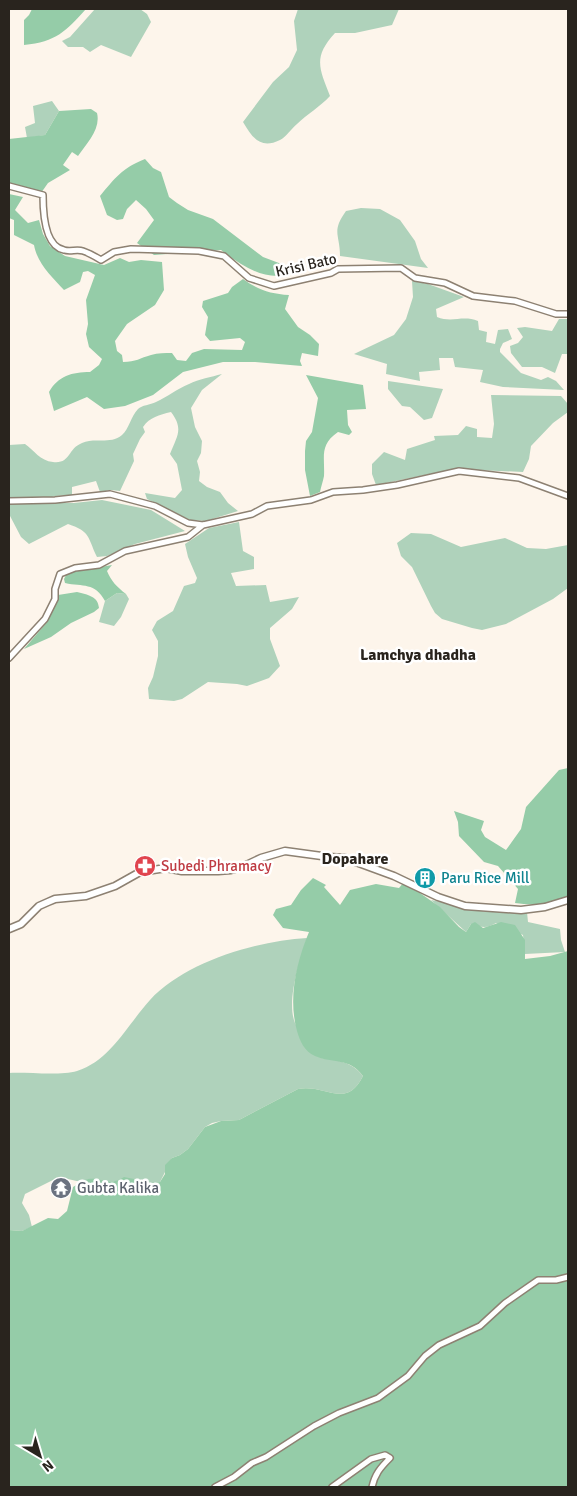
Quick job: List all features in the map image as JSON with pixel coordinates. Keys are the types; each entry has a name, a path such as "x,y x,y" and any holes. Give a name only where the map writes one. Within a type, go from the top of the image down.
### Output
{"street":[{"name":"Krisi Bato","path":"9,186 43,195 43,216 48,234 54,245 62,250 83,251 101,260 114,252 131,249 199,250 224,256 249,278 274,286 330,273 338,269 401,268 415,278 445,284 473,296 515,301 556,314 568,314"},
{"path":"9,658 45,619 55,599 55,589 60,574 75,568 99,565 125,551 188,537 203,526 252,514 267,506 311,500 333,492 390,486 459,471 519,478 568,496"},
{"path":"9,501 55,500 110,494 155,506 188,523 203,526"},
{"path":"9,929 21,924 39,906 48,902 55,899 86,896 115,886 140,872 160,868 182,871 230,870 286,850 329,858 345,858 394,876 438,897 465,906 521,910 545,907 568,900"},
{"path":"215,1487 314,1426 339,1413 378,1398 408,1376 425,1356 439,1345 480,1326 505,1303 538,1280 556,1280 568,1277"},
{"path":"332,1487 371,1458 385,1455 390,1458 378,1470 372,1487"}],"green space":[{"path":"32,9 86,9 59,34 44,41 24,45 24,20"},
{"path":"95,9 140,9 147,14 151,22 131,57 101,45 90,52 83,47 68,47 62,41 70,37"},
{"path":"298,9 399,9 392,25 355,33 335,33 323,49 320,63 330,96 282,139 273,143 262,143 253,137 243,122 273,82 289,67 297,50 294,21"},
{"path":"52,101 59,111 45,135 27,138 25,127 35,123 33,106"},
{"path":"91,109 97,113 97,125 89,141 78,156 72,152 63,165 70,170 48,183 41,193 9,183 9,139 45,135 59,111"},
{"path":"145,159 153,168 161,172 169,197 177,203 188,210 213,219 263,257 300,271 282,276 262,274 247,268 221,250 154,255 137,243 154,220 146,209 136,200 127,209 123,219 117,220 107,215 100,196 125,170"},
{"path":"9,194 23,197 15,210 28,223 39,220 43,234 50,246 65,256 104,265 120,258 129,262 141,260 162,262 164,290 155,305 127,324 115,341 117,351 122,355 123,362 135,361 154,354 167,353 172,353 177,360 186,361 192,353 204,349 242,350 245,342 240,338 210,341 205,335 208,317 202,307 203,301 228,293 232,287 243,279 265,291 289,295 285,309 298,327 319,344 318,356 302,353 300,361 302,366 255,362 223,362 183,372 153,395 125,406 104,409 87,397 54,411 49,392 57,382 71,374 90,372 99,365 102,359 89,347 86,334 88,324 86,300 95,275 88,271 83,272 80,282 64,290 38,258 34,245 14,235 14,220 9,218"},
{"path":"361,208 380,209 400,220 415,241 421,259 428,268 340,256 337,233 341,218 346,211"},
{"path":"412,281 428,284 464,297 436,309 437,317 442,319 473,319 478,321 479,330 487,332 486,342 495,344 498,330 508,329 512,339 503,343 500,352 521,373 541,380 548,377 556,381 564,390 503,387 480,382 483,370 455,367 453,358 439,358 440,370 419,372 420,381 386,374 387,364 354,354 394,335 406,319 413,297"},
{"path":"559,319 568,319 568,354 562,354 555,373 542,367 522,367 511,353 510,346 518,343 523,337 517,328 525,327 552,331"},
{"path":"222,374 202,390 191,408 195,427 202,441 201,453 197,461 200,472 199,481 207,487 220,492 228,503 238,511 206,521 190,520 147,499 145,493 175,498 182,490 177,464 170,454 178,433 177,423 171,412 159,415 143,427 145,432 133,454 134,461 120,491 100,492 96,481 72,487 72,495 55,496 33,503 74,503 102,500 151,510 185,531 135,544 107,556 97,557 85,532 68,524 29,544 21,537 9,514 9,445 25,444 44,460 53,462 63,461 82,443 112,440 122,435 140,408 156,402 193,382"},
{"path":"306,375 363,385 366,409 347,410 348,425 352,432 349,435 338,432 328,442 324,452 324,476 320,492 310,496 305,470 305,451 306,441 312,432 318,398"},
{"path":"388,381 443,389 432,418 424,420 410,407 402,406 388,389"},
{"path":"491,395 561,396 568,404 568,412 553,423 531,446 529,459 523,472 454,469 376,485 372,474 372,464 384,452 405,460 407,449 435,440 434,436 458,435 466,426 477,429 477,437 492,438 494,424"},
{"path":"239,522 243,551 254,557 254,569 231,573 236,586 266,585 270,602 299,597 292,609 270,628 270,639 280,666 269,678 247,686 208,682 182,699 174,701 149,699 148,688 158,656 158,641 152,630 157,621 173,611 184,586 195,583 197,578 185,544 209,528"},
{"path":"411,533 431,534 461,547 505,538 527,548 546,549 568,545 568,588 553,599 506,624 482,630 442,619 435,613 412,567 401,556 397,543"},
{"path":"112,565 107,571 115,584 126,594 117,593 105,601 93,588 65,583 64,579 67,573"},
{"path":"77,592 94,598 99,608 71,623 51,637 24,649 48,621 58,595"},
{"path":"117,593 126,594 129,599 121,617 114,626 99,622 105,601"},
{"path":"568,768 568,898 542,904 515,903 518,889 498,866 484,862 459,836 458,822 454,811 484,821 481,830 485,837 506,850 521,829 526,807 559,770"},
{"path":"313,878 326,885 324,887 340,905 350,890 376,884 399,888 404,882 440,907 466,932 471,924 475,922 483,928 501,922 515,925 525,940 525,959 550,956 568,951 568,1487 9,1487 9,1230 22,1231 48,1218 58,1219 67,1211 73,1187 82,1181 93,1179 110,1182 124,1177 134,1179 142,1185 160,1182 165,1174 165,1165 172,1158 188,1149 205,1127 221,1121 239,1120 298,1089 308,1088 342,1094 350,1092 363,1076 358,1070 346,1063 311,1054 303,1045 297,1031 294,1019 293,994 300,956 309,932 283,928 273,915 276,909 291,905 301,890"},
{"path":"431,900 487,912 527,912 528,922 560,929 565,952 525,954 523,935 496,923 484,927 471,924 466,932"},
{"path":"307,938 293,992 292,1004 295,1023 321,1058 349,1065 363,1076 350,1092 342,1094 308,1088 298,1089 239,1120 212,1123 205,1127 188,1149 172,1158 160,1182 146,1184 134,1179 108,1182 89,1179 81,1182 59,1177 25,1194 22,1203 29,1215 32,1227 22,1231 9,1230 9,1073 62,1073 77,1071 89,1066 118,1041 150,1000 182,975 202,964 244,949"}],"place":[{"name":"Subedi Phramacy","path":"145,866"},
{"name":"Paru Rice Mill","path":"425,878"},
{"name":"Gubta Kalika","path":"61,1188"}],"district":[{"name":"Lamchya dhadha","path":"418,655"},
{"name":"Dopahare","path":"355,859"}]}
